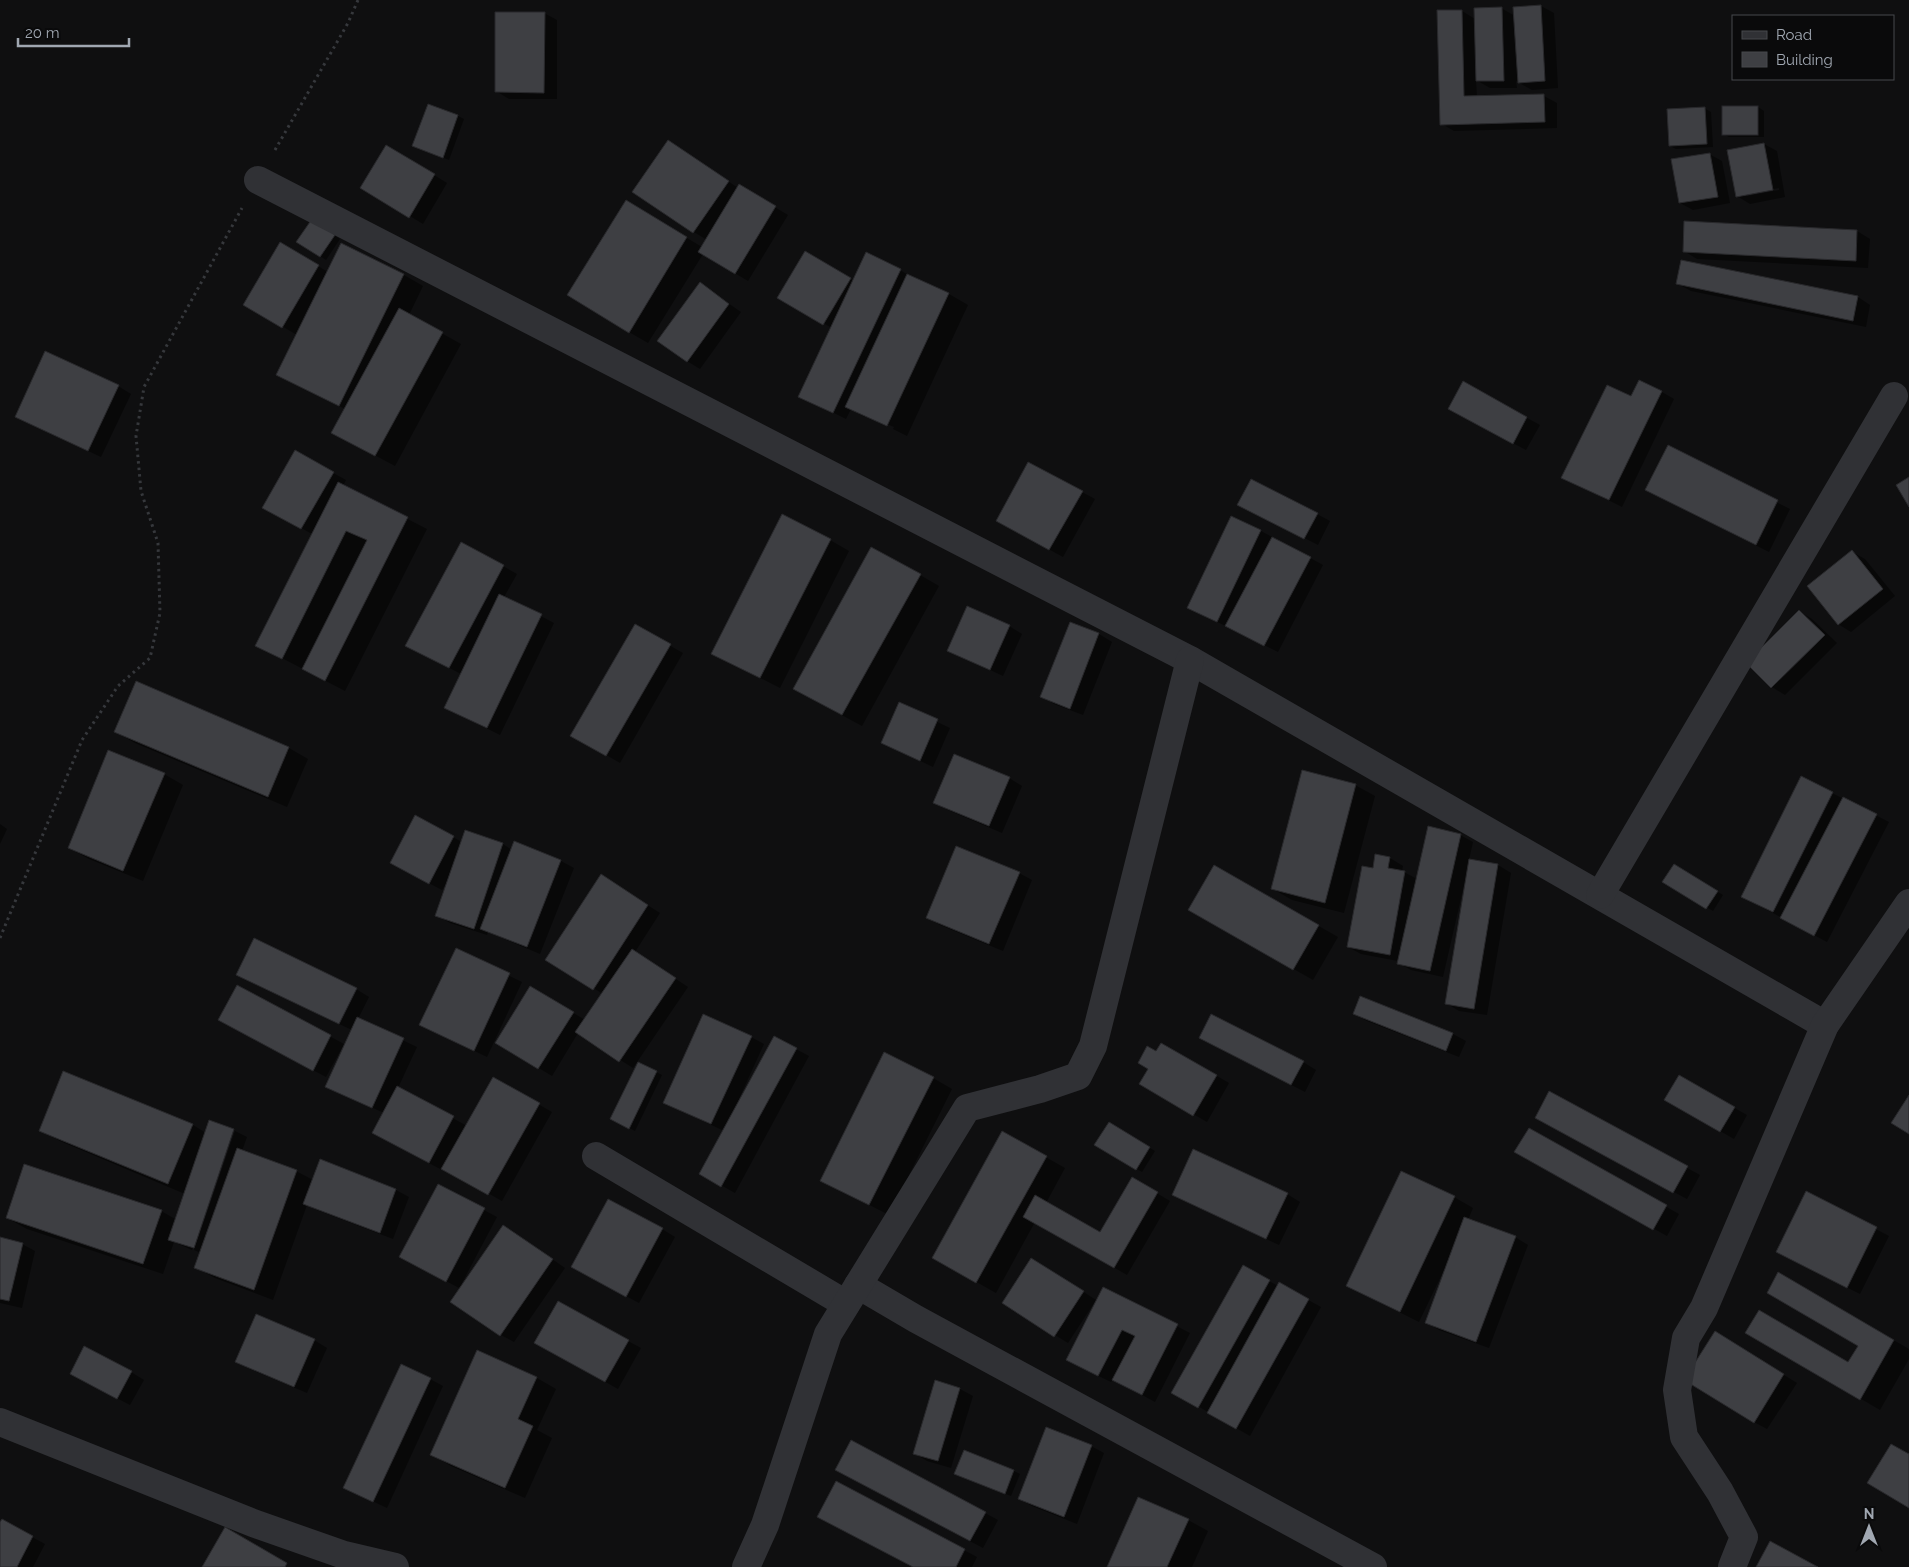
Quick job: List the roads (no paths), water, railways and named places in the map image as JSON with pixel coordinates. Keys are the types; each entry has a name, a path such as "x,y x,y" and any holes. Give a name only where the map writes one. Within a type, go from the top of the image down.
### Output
{"street":[{"path":"258,180 1190,660 1825,1025"},
{"path":"1600,896 1894,396"},
{"path":"746,1567 764,1525 828,1334 966,1108 1040,1089 1078,1076 1092,1046 1190,660"},
{"path":"1732,1567 1744,1537 1720,1492 1684,1437 1677,1390 1686,1338 1704,1308 1825,1025 1909,903"},
{"path":"596,1156 852,1294 916,1319 1373,1567"},
{"path":"0,1422 253,1523 344,1556 395,1567"}]}
